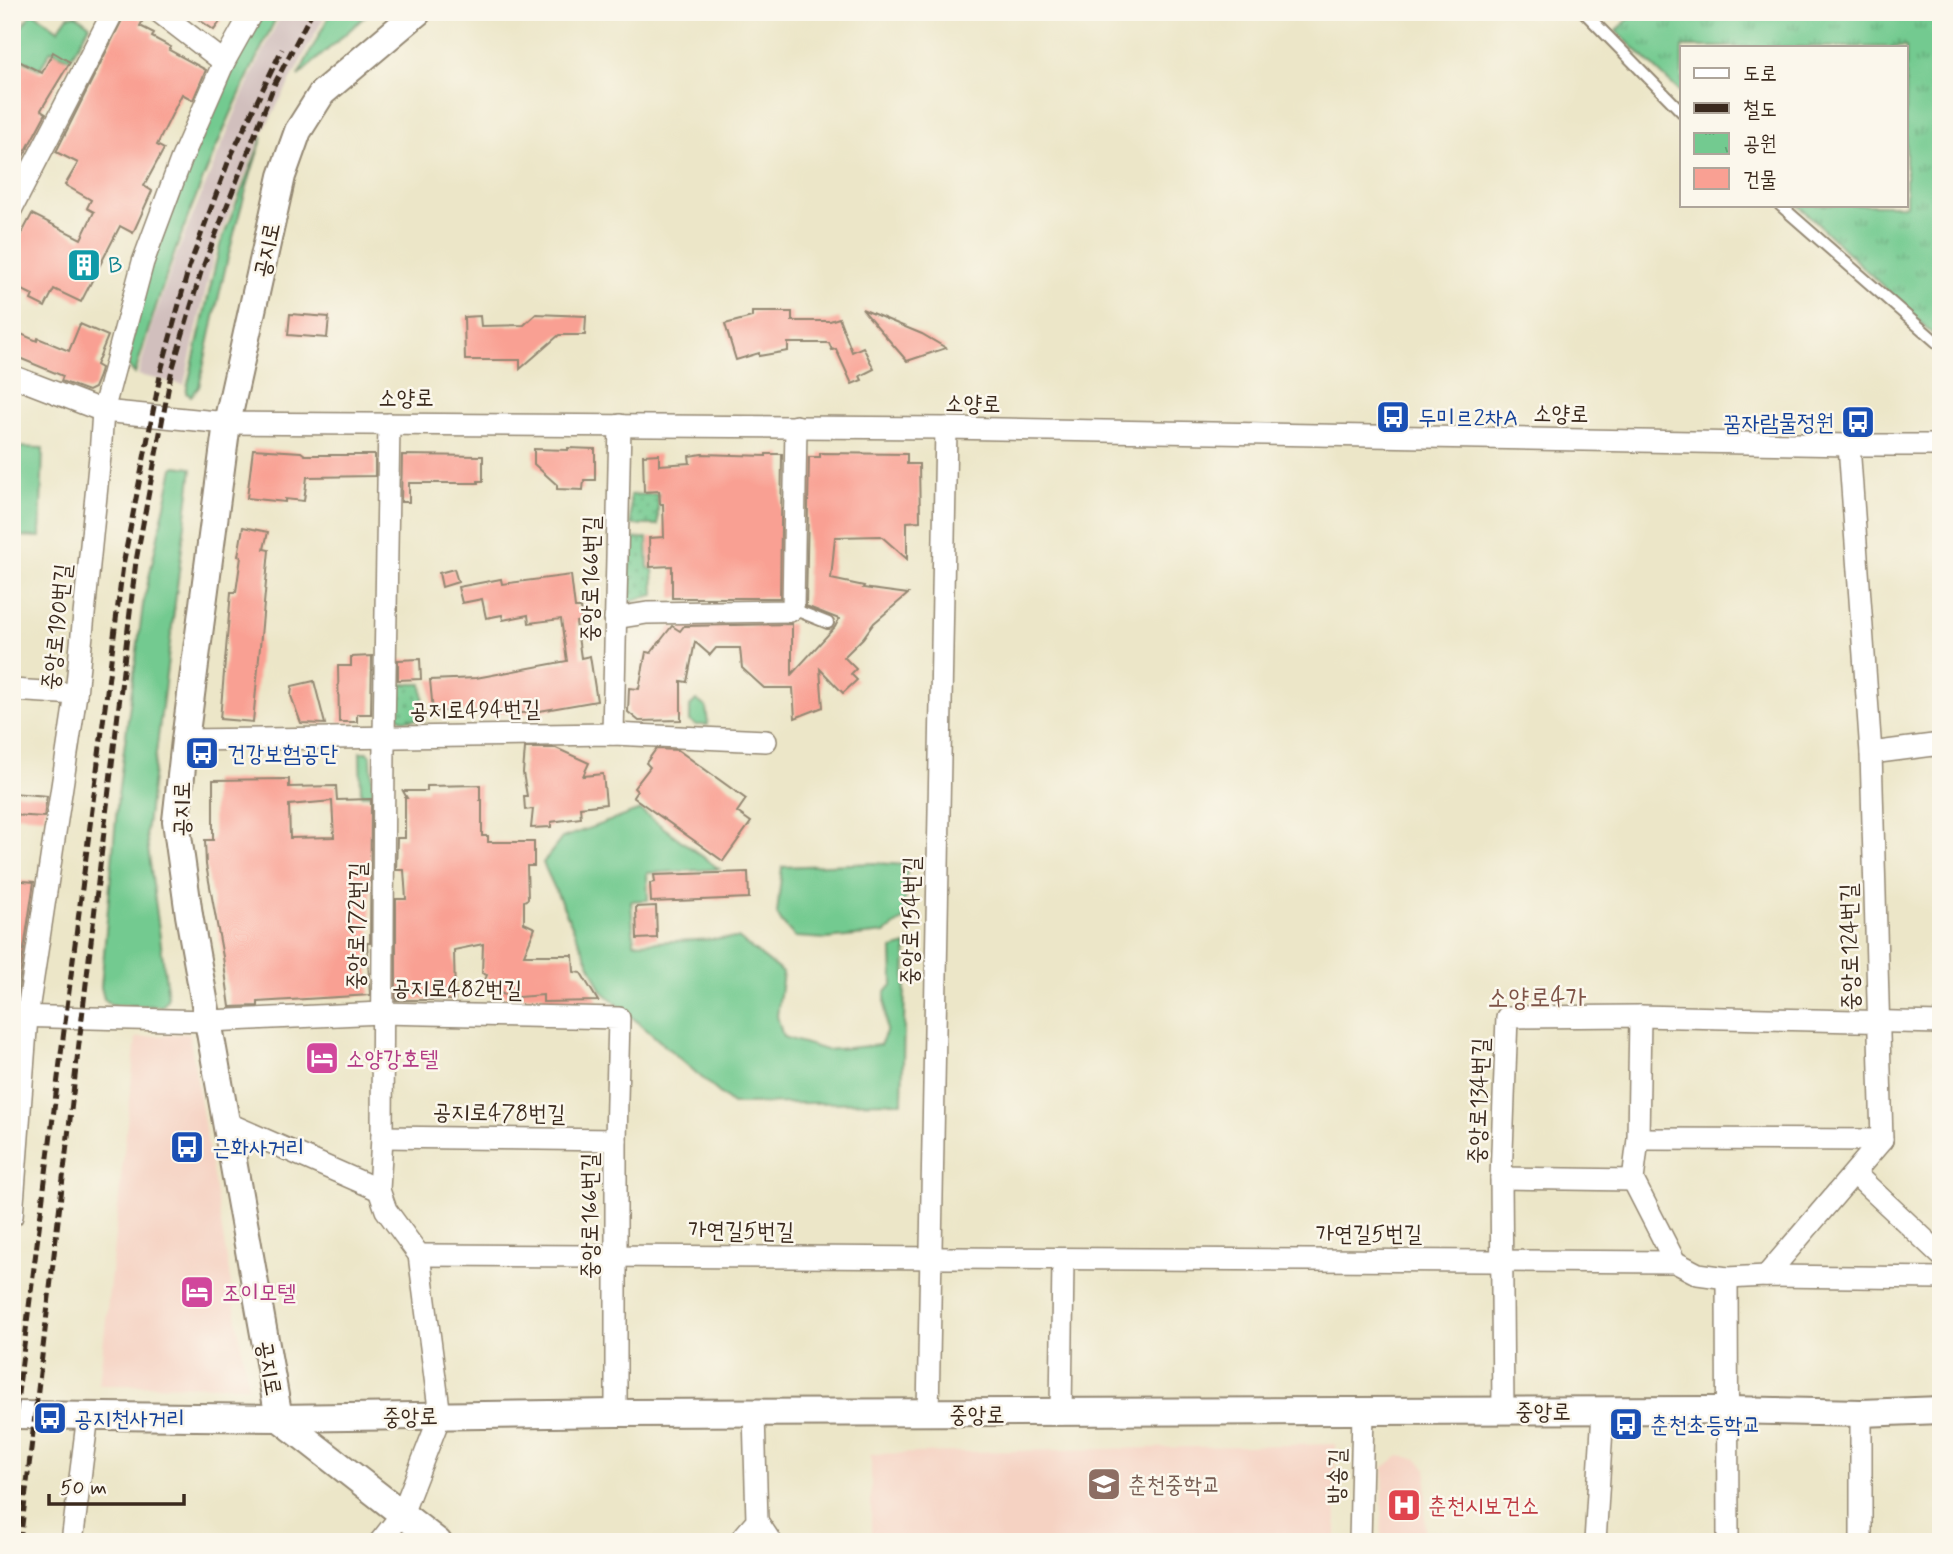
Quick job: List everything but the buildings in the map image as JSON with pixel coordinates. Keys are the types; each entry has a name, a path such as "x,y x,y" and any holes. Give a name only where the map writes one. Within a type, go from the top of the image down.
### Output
{"street":[{"path":"12,208 113,12"},
{"path":"159,12 224,62"},
{"name":"중앙로190번길","path":"12,1216 20,1017 76,694 103,411 144,262 181,160 224,62 251,12"},
{"name":"공지로","path":"418,12 322,93 298,131 282,176 227,423 176,821 189,915 279,1418 438,1542"},
{"name":"소양로","path":"12,376 103,411 227,423 796,426 1849,445 1941,444"},
{"name":"중앙로172번길","path":"379,1191 382,1137 381,1013 389,424"},
{"name":"중앙로166번길","path":"613,734 620,425"},
{"path":"615,618 647,613 793,609 796,426"},
{"name":"중앙로154번길","path":"928,1414 946,428"},
{"name":"중앙로124번길","path":"1849,445 1871,752 1882,1140"},
{"path":"12,691 76,694"},
{"name":"공지로494번길","path":"185,740 613,734 766,741"},
{"path":"1871,752 1941,744"},
{"name":"공지로482번길","path":"20,1017 209,1021 381,1013 619,1018"},
{"path":"1640,1016 1638,1139 1633,1180 1675,1262"},
{"name":"중앙로134번길","path":"1503,1411 1501,1178 1507,1017 1640,1016 1941,1023"},
{"name":"중앙로166번길","path":"616,1413 615,1255 619,1018"},
{"path":"227,1123 379,1191 386,1210 419,1255 440,1416 402,1514 380,1542"},
{"name":"공지로478번길","path":"382,1137 616,1140"},
{"path":"1638,1139 1882,1140"},
{"path":"1766,1276 1882,1140"},
{"path":"1855,1174 1941,1255"},
{"path":"1501,1178 1633,1180"},
{"name":"가연길5번길","path":"419,1255 1675,1262 1698,1274 1727,1278 1941,1278"},
{"path":"1062,1414 1063,1258"},
{"path":"1727,1278 1728,1542"},
{"name":"중앙로","path":"12,1415 279,1418 616,1413 1062,1414 1728,1410 1861,1413 1941,1410"},
{"name":"방송길","path":"1360,1542 1363,1412"},
{"path":"1595,1542 1603,1412"},
{"path":"1861,1413 1861,1542"},
{"path":"754,1414 757,1521 771,1542"},
{"path":"72,1542 88,1415"},
{"path":"739,1542 757,1521"}],"lane":[{"path":"1584,12 1680,110"},
{"path":"1781,206 1941,346"},
{"path":"793,609 828,624"}],"shaded area":[{"path":"282,12 327,12 262,134 216,246 184,385 138,375 152,324 176,256 243,94"},
{"path":"189,1033 248,1386 99,1385 136,1038"},
{"name":"춘천중학교","path":"1335,1444 1336,1542 871,1542 871,1454"},
{"name":"춘천시보건소","path":"1399,1456 1418,1459 1427,1469 1424,1542 1381,1542 1384,1467"}],"green space":[{"path":"33,12 58,30 68,16 76,15 90,25 70,59 51,50 40,69 12,55 12,39"},
{"path":"264,12 279,12 217,145 181,235 135,374 125,362 151,261 199,141 235,64"},
{"path":"331,12 370,12 298,76"},
{"path":"1635,12 1941,12 1941,342 1799,206 1908,206 1908,46 1680,46 1680,92 1616,31"},
{"path":"263,136 235,229 199,387 191,396 186,393 220,245"},
{"path":"12,447 43,448 40,537 12,536"},
{"path":"173,468 192,468 146,833 168,997 163,1006 111,1005 104,999 101,987 118,795 143,605"},
{"path":"658,494 658,525 631,525 630,495"},
{"path":"647,538 648,568 653,569 654,595 629,601 630,539"},
{"path":"392,684 422,684 425,719 402,720 392,711"},
{"path":"696,700 706,707 708,725 696,725 690,721 690,706"},
{"path":"360,752 367,752 371,756 373,794 361,795"},
{"path":"640,810 719,869 647,873 648,900 631,901 634,943 738,938 783,973 777,1016 783,1037 826,1050 880,1045 886,1032 885,993 893,984 892,949 906,945 902,1102 732,1104 602,991 543,863 562,838"},
{"path":"875,863 907,865 904,919 885,933 827,939 795,937 782,923 777,914 782,867"}],"railway":[{"path":"20,1542 136,561 171,374 201,272 275,83 312,12"},
{"path":"12,1441 123,565 161,371 189,267 229,160 282,49"}],"place":[{"name":"B","path":"84,265"},
{"name":"두미르2차A","path":"1393,417"},
{"name":"꿈자람물정원","path":"1858,422"},
{"name":"건강보험공단","path":"202,753"},
{"name":"소양강호텔","path":"322,1058"},
{"name":"근화사거리","path":"187,1147"},
{"name":"조이모텔","path":"197,1292"},
{"name":"공지천사거리","path":"50,1418"},
{"name":"춘천초등학교","path":"1626,1424"},
{"name":"춘천중학교","path":"1104,1484"},
{"name":"춘천시보건소","path":"1404,1505"}],"district":[{"name":"소양로4가","path":"1537,997"}]}
